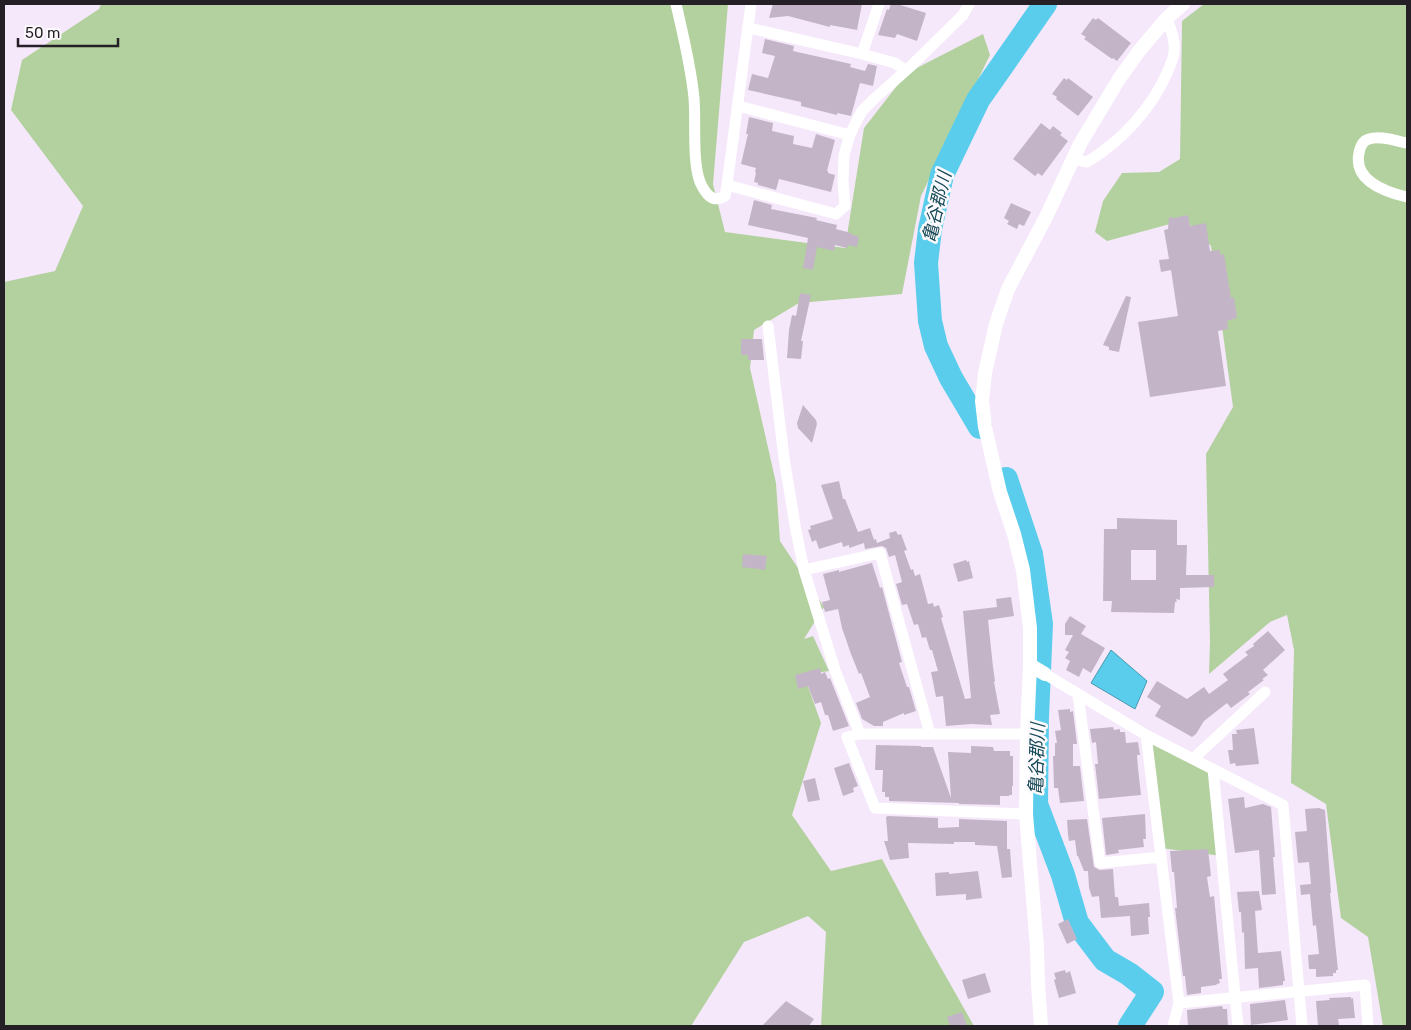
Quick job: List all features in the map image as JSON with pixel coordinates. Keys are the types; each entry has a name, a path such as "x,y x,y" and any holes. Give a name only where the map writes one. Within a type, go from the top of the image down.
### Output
{"street":[{"path":"676,4 694,98 697,162 700,181 706,193 714,199 720,199 725,196 728,185 751,4"},
{"path":"862,54 879,4"},
{"path":"728,185 836,214 845,206 844,155 850,135 862,111 963,15 969,4"},
{"path":"1041,1026 1037,946 1026,814 1030,628 1023,570 1014,534 1000,492 985,427 982,402 985,373 996,324 1008,289 1047,215 1089,128 1119,78 1139,51 1183,4"},
{"path":"1073,159 1087,162 1100,154 1125,133 1147,107 1164,79 1174,52 1168,18"},
{"path":"749,28 862,54 895,63 906,70"},
{"path":"738,106 850,135"},
{"path":"1407,143 1377,138 1368,139 1360,145 1357,160 1362,174 1376,186 1407,198"},
{"path":"768,326 784,458 804,570 836,670 860,734"},
{"path":"804,570 880,553 930,734"},
{"path":"1030,665 1146,735 1283,805 1302,1026"},
{"path":"1193,759 1265,692"},
{"path":"1078,694 1100,862 1161,857"},
{"path":"1026,814 875,808 847,737 860,734 1027,734"},
{"path":"1146,735 1179,1003 1173,1026"},
{"path":"1213,769 1238,1026"},
{"path":"1179,1003 1365,985 1368,1026"}],"green space":[{"path":"101,4 728,4 713,184 725,232 845,248 864,128 907,73 983,34 990,55 921,196 902,294 799,303 754,330 750,368 776,483 780,541 824,607 804,639 813,636 829,671 804,675 821,723 792,815 831,871 882,859 974,1026 821,1026 826,932 808,916 744,942 691,1026 4,1026 4,282 55,271 83,206 11,110 22,60 99,9"},
{"path":"1204,4 1407,4 1407,1026 1383,1026 1368,937 1341,918 1326,804 1291,783 1294,650 1287,615 1270,622 1209,674 1206,454 1233,407 1211,246 1185,220 1107,241 1095,232 1103,201 1122,173 1159,172 1180,159 1182,21"},
{"path":"1146,735 1213,769 1222,856 1160,848"}],"water":[{"path":"1111,650 1147,681 1135,709 1091,683"}],"building":[{"path":"773,4 862,4 857,30 830,25 830,27 788,16 769,18"},
{"path":"891,4 926,13 917,41 897,34 895,38 878,35 887,9 889,10"},
{"path":"1093,18 1096,20 1098,18 1131,43 1117,61 1084,39 1086,37 1081,34"},
{"path":"765,39 794,46 793,51 851,64 850,67 865,71 868,64 877,66 873,86 860,83 851,116 837,113 837,115 801,106 801,102 748,90 752,74 768,78 775,56 762,53"},
{"path":"1064,78 1067,80 1068,78 1093,97 1078,116 1052,94"},
{"path":"749,117 773,123 772,131 794,136 793,144 812,148 816,134 835,140 827,171 835,175 831,192 779,179 776,190 754,182 756,168 741,164 748,134 746,134"},
{"path":"1041,123 1050,130 1053,126 1068,141 1042,176 1038,173 1035,176 1013,159"},
{"path":"754,200 772,205 771,209 817,218 816,220 837,225 836,229 859,237 857,247 848,245 847,248 835,245 834,251 817,247 813,270 803,268 808,238 748,225"},
{"path":"1011,203 1031,212 1024,226 1019,224 1017,229 1007,224 1009,221 1004,218"},
{"path":"1188,215 1190,226 1206,223 1210,251 1220,250 1220,255 1224,254 1231,298 1234,297 1237,318 1227,321 1228,329 1218,331 1226,386 1150,397 1138,322 1178,316 1171,270 1161,272 1159,260 1169,259 1164,230 1168,229 1169,217 1174,218"},
{"path":"800,293 811,295 801,341 803,341 801,359 787,358 792,315 796,316"},
{"path":"1126,296 1131,297 1119,352 1109,350 1109,347 1103,345"},
{"path":"741,339 762,339 764,360 748,360 748,355 741,355"},
{"path":"803,405 816,420 817,424 812,443 798,428 797,423"},
{"path":"839,481 843,499 845,499 858,532 870,528 877,543 890,538 889,533 896,531 898,535 901,534 907,550 904,551 911,570 913,569 915,576 920,574 928,604 933,603 934,607 939,605 943,617 941,618 965,699 971,698 963,611 997,607 996,599 1011,597 1014,616 988,620 994,682 1000,714 990,715 992,725 946,726 943,696 936,697 931,672 938,671 932,650 930,650 926,637 922,638 918,624 914,625 907,604 902,605 896,584 902,582 895,555 889,557 886,548 882,546 865,549 864,543 849,548 849,545 843,547 842,542 819,549 816,540 812,542 808,530 811,529 810,526 833,519 821,485"},
{"path":"1117,518 1177,520 1177,545 1187,545 1186,575 1214,575 1214,587 1180,588 1180,600 1176,599 1174,613 1111,612 1112,601 1103,601 1104,529 1117,529","holes":["1131,550 1156,550 1156,580 1131,580"]},
{"path":"743,554 767,556 765,570 742,567"},
{"path":"966,560 967,562 969,561 973,578 958,582 953,564"},
{"path":"875,562 872,563 880,588 882,587 902,662 899,663 916,711 904,715 904,713 883,722 883,726 874,726 862,719 856,703 870,697 851,654 838,609 825,612 822,602 830,600 823,574 839,570 839,572"},
{"path":"1070,616 1086,626 1081,634 1105,648 1091,673 1083,668 1079,677 1066,670 1070,661 1065,658 1069,652 1065,650 1073,635 1065,635 1065,624"},
{"path":"1268,631 1285,650 1263,670 1268,675 1248,692 1250,694 1231,708 1227,703 1204,721 1192,737 1155,716 1161,706 1147,697 1157,681 1187,699 1204,687 1209,694 1228,680 1223,674 1248,655 1245,652 1254,646 1253,644"},
{"path":"820,668 821,674 825,672 828,679 830,678 849,726 833,731 821,702 815,704 808,686 798,689 795,675"},
{"path":"1070,709 1070,712 1073,711 1077,744 1073,744 1073,766 1080,766 1084,801 1060,803 1058,788 1054,788 1053,756 1055,756 1055,743 1057,743 1055,731 1061,730 1058,710"},
{"path":"1113,727 1114,730 1120,729 1120,732 1125,732 1126,743 1138,742 1140,755 1137,755 1141,795 1099,799 1095,764 1098,764 1096,742 1092,743 1090,729"},
{"path":"1254,728 1259,764 1236,766 1235,763 1230,764 1228,750 1233,750 1232,734 1237,734 1236,730"},
{"path":"876,745 933,747 951,798 948,752 971,753 971,746 993,747 994,751 1010,751 1010,756 1013,756 1012,795 1000,796 1000,805 889,801 889,797 885,797 885,792 882,792 883,770 875,770"},
{"path":"849,763 858,786 853,788 854,792 843,796 834,768"},
{"path":"815,778 820,800 808,802 803,781"},
{"path":"1244,797 1245,808 1263,804 1271,807 1276,894 1262,895 1259,850 1235,853 1228,799"},
{"path":"1319,808 1325,810 1330,893 1338,970 1336,970 1336,973 1333,973 1333,976 1316,977 1316,969 1309,969 1308,955 1319,954 1316,925 1313,926 1310,894 1301,895 1300,885 1311,884 1309,862 1298,863 1295,832 1307,831 1305,809"},
{"path":"1145,814 1146,839 1143,839 1144,847 1118,850 1119,853 1106,855 1102,818"},
{"path":"886,817 938,818 938,828 959,827 959,819 1007,821 1007,849 1010,849 1012,877 1002,878 997,846 975,845 975,842 954,842 954,844 908,843 909,858 890,860 884,841 888,841"},
{"path":"1087,819 1094,867 1100,870 1113,869 1115,897 1118,897 1119,906 1149,903 1149,934 1131,936 1130,916 1101,918 1099,896 1092,897 1089,888 1088,871 1084,871 1077,856 1075,840 1069,841 1068,835 1067,820"},
{"path":"1208,849 1211,876 1207,877 1210,897 1214,896 1222,979 1219,979 1220,983 1216,985 1201,987 1201,993 1187,995 1185,976 1183,976 1175,908 1177,908 1174,872 1172,872 1170,851"},
{"path":"978,871 982,898 966,900 966,894 936,896 935,873 949,872 949,874"},
{"path":"1259,891 1262,910 1255,911 1258,953 1281,951 1285,981 1283,981 1283,985 1259,988 1258,968 1245,969 1244,932 1242,933 1241,912 1239,912 1237,892"},
{"path":"1068,919 1077,939 1067,944 1058,924"},
{"path":"1065,970 1066,973 1070,971 1076,993 1059,998 1054,973"},
{"path":"985,973 991,992 968,999 962,980"},
{"path":"1351,997 1351,999 1353,998 1355,1018 1338,1019 1339,1025 1318,1026 1316,1001 1330,1000 1329,998"},
{"path":"1285,1000 1288,1020 1251,1025 1250,1004"},
{"path":"786,1001 814,1019 809,1026 762,1026"},
{"path":"1222,1006 1223,1009 1227,1009 1228,1026 1188,1026 1187,1010"},
{"path":"962,1012 967,1026 950,1026 947,1017"}],"waterway":[{"name":"亀谷郡川","path":"980,427 951,378 936,346 930,321 926,263 930,229 942,175 978,100 1045,4"},
{"name":"亀谷郡川","path":"1006,479 1031,554 1041,624 1036,804 1063,875 1077,923 1105,960 1129,974 1152,992 1130,1026"}]}
